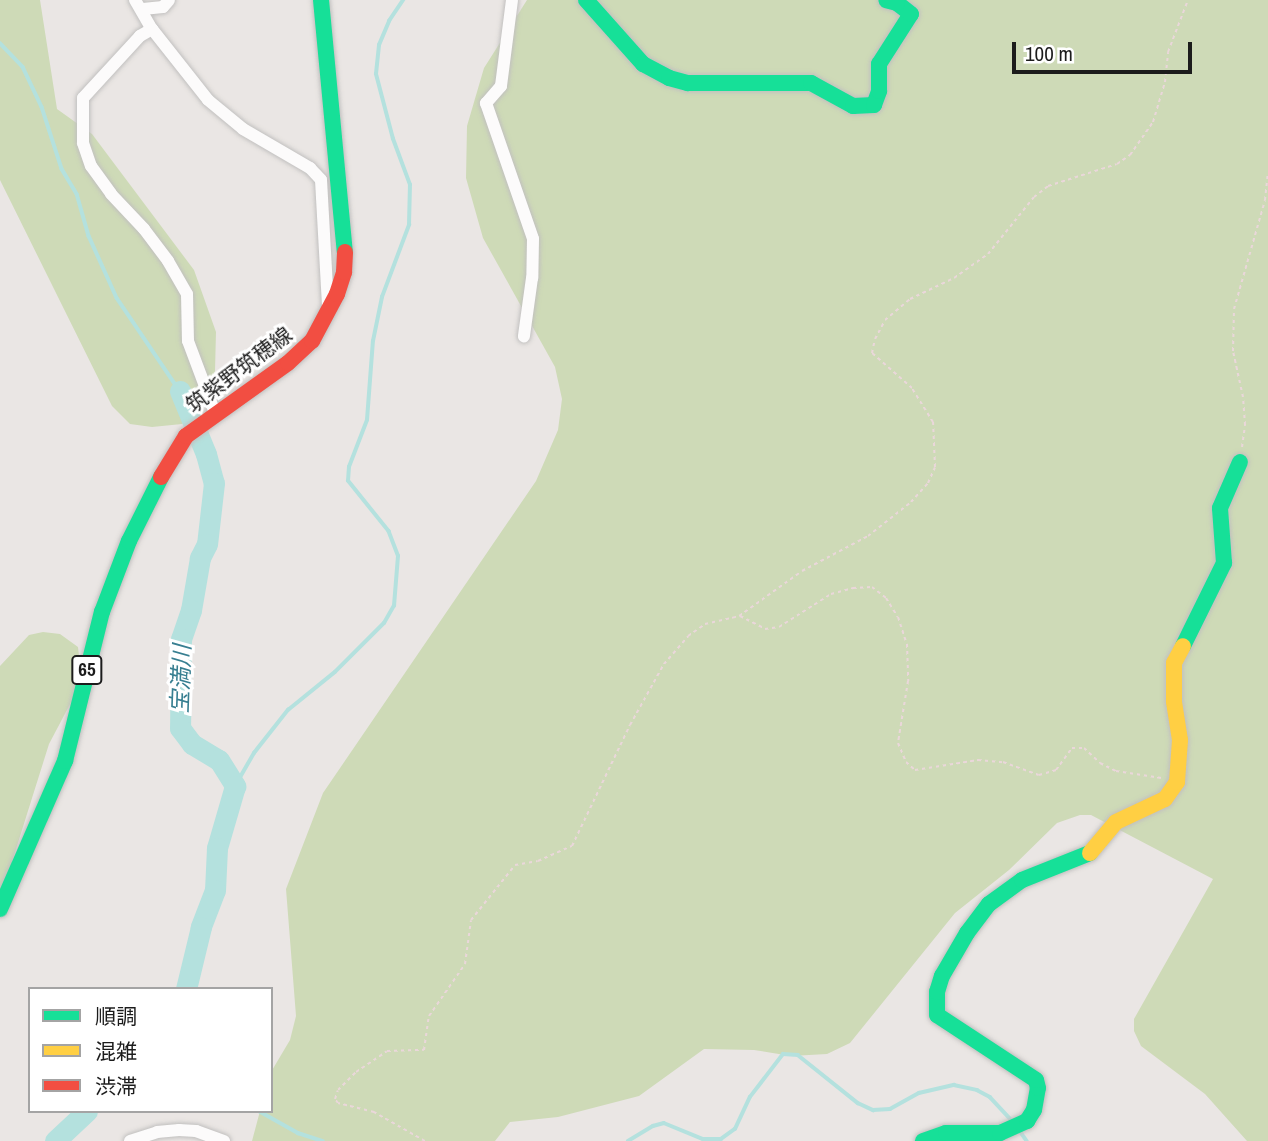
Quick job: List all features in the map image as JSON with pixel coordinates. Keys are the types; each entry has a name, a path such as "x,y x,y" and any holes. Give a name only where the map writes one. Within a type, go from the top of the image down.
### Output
{"street":[{"path":"139,5 163,6 169,0"},
{"name":"筑紫野筑穂線","path":"0,909 65,761 102,612 120,565 170,458 186,436 213,414 288,363 312,341 344,272 346,243 320,0"},
{"path":"512,0 501,86 486,103 533,239 532,278 524,336"},
{"path":"586,0 643,64 669,78 688,83 811,83 853,106 866,106 874,105 879,92 879,64 911,14 897,3 886,0"},
{"path":"139,5 152,29 208,100 243,129 310,168 321,180 328,310"},
{"path":"152,29 140,36 83,98 83,143 91,166 111,194 144,229 168,261 187,294 188,341 213,414"},
{"path":"923,1141 946,1133 1000,1133 1027,1121 1034,1110 1038,1088 1036,1080 937,1014 937,992 942,976 967,933 989,904 1007,889 1093,852 1116,822 1166,799 1177,782 1180,740 1174,701 1174,663 1224,563 1220,508 1240,462"},
{"path":"130,1141 157,1132 179,1130 204,1133 224,1141"}],"path":[{"path":"425,1141 374,1112 338,1103 335,1099 338,1090 366,1064 387,1051 424,1050 429,1016 465,964 471,920 515,865 538,861 572,846 629,725 664,664 688,636 705,624 739,616 802,571 868,536 911,502 928,483 935,467 933,422 912,388 872,353 874,339 885,320 910,299 954,278 988,254 1034,197 1048,186 1117,164 1130,155 1153,122 1165,82 1168,52 1188,0"},
{"path":"1240,462 1245,425 1243,397 1233,351 1234,309 1265,200 1268,172"},
{"path":"739,616 756,626 779,627 831,594 853,588 872,587 886,598 898,617 907,644 908,681 898,743 906,762 915,770 978,760 1003,762 1039,775 1056,770 1072,747 1084,748 1100,763 1116,771 1177,782"}],"green space":[{"path":"0,0 40,0 57,109 92,134 194,270 216,332 215,371 203,405 182,424 152,427 130,424 112,406 0,180"},
{"path":"527,0 1268,0 1268,1141 1247,1141 1205,1094 1141,1046 1134,1031 1134,1019 1213,879 1091,815 1080,815 1057,823 1009,870 955,913 850,1043 827,1054 791,1056 754,1050 704,1049 639,1096 558,1117 510,1122 495,1141 252,1141 259,1113 273,1113 273,1069 290,1040 296,1016 286,889 323,793 536,481 558,430 562,399 555,367 483,238 466,178 467,126 484,68"},
{"path":"43,632 60,634 78,647 80,664 77,691 49,744 6,881 0,890 0,666 29,635"}],"waterway":[{"path":"235,786 254,753 288,710 335,672 384,623 394,606 398,556 389,532 348,481 349,467 367,420 373,341 382,297 409,225 410,185 393,139 376,74 379,45 389,21 403,0"},
{"path":"0,43 23,67 42,107 62,169 77,194 89,236 117,298 180,391"},
{"name":"宝満川","path":"180,391 206,454 214,483 207,544 200,558 191,610 181,639 180,728 192,744 219,760 235,786 217,848 215,890 201,927 186,987"},
{"path":"628,1141 653,1126 664,1123 703,1139 721,1139 735,1129 750,1097 783,1054 798,1055 858,1103 873,1110 890,1109 919,1093 954,1085 977,1090 990,1097 1013,1122"},
{"name":"宝満川","path":"55,1141 85,1113"},
{"path":"263,1113 298,1133 323,1141"},
{"path":"1020,1131 1027,1141"}],"traffic: fast":[{"path":"321,0 345,252"},
{"path":"586,0 643,64 669,78 688,83 811,83 853,106 874,105 879,91 879,64 911,14 897,3 886,0"},
{"path":"1183,646 1224,563 1220,508 1240,462"},
{"path":"0,909 65,761 102,612 129,541 161,477"},
{"path":"923,1141 946,1133 1000,1133 1027,1121 1034,1110 1038,1088 1036,1080 937,1015 937,992 942,976 967,933 989,904 1022,880 1090,853"}],"traffic: slow":[{"path":"1090,853 1116,822 1165,799 1177,782 1180,740 1174,701 1174,663 1183,646"}],"traffic: jam":[{"path":"161,477 186,436 288,363 312,341 337,294 344,272 345,252"}]}
